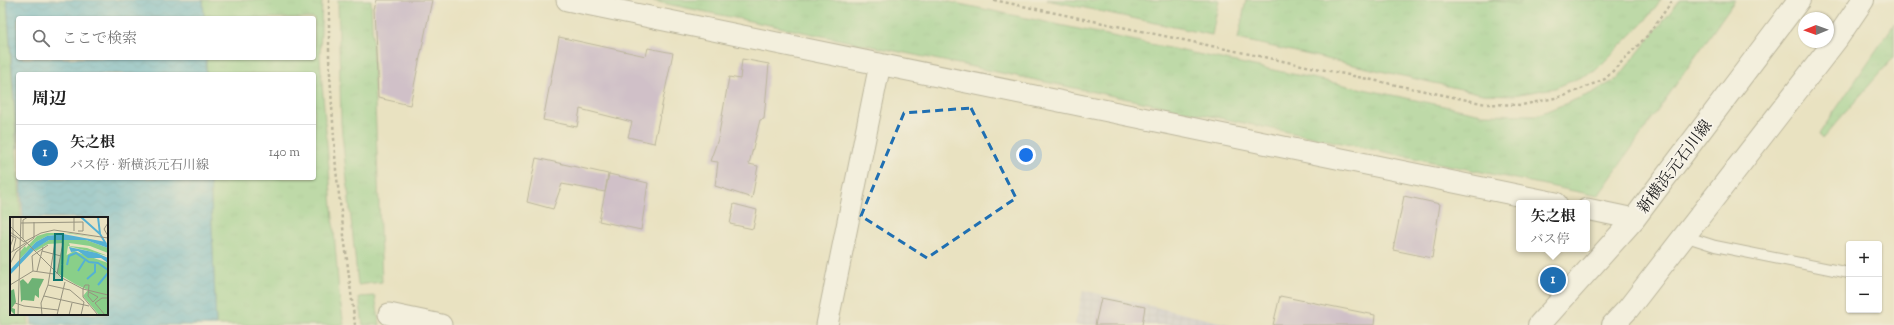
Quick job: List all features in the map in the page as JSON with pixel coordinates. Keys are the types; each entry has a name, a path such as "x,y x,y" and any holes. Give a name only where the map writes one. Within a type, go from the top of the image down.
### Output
{"street":[{"path":"567,0 1541,200"},
{"name":"新横浜元石川線","path":"1539,325 1634,219 1799,0"},
{"path":"1613,325 1627,317 1684,236 1836,40 1862,0"},
{"path":"827,325 880,64"},
{"path":"1590,210 1634,219"},
{"path":"389,314 441,325"}],"lane":[{"path":"1684,236 1715,246 1846,272"}],"path":[{"path":"329,0 329,58 336,170 355,325"},
{"path":"994,0 1486,104 1522,105 1564,96 1605,79 1647,36 1673,0"}],"highlighted area":[{"path":"971,108 1016,198 927,258 861,216 904,113"}],"shaded area":[{"path":"1083,290 1232,325 1075,325"}],"green space":[{"path":"0,0 7,0 16,140 16,180 19,180 21,217 10,217 10,315 28,315 29,325 0,325"},
{"path":"203,0 322,0 320,58 339,293 344,325 216,325 210,180 316,180 316,72 206,72 206,60 316,60 316,16 204,16"},
{"path":"338,0 371,0 382,282 358,285 341,124"},
{"path":"648,0 941,0 1482,114 1537,115 1592,93 1617,79 1680,0 1735,0 1598,196"},
{"path":"1047,0 1219,0 1212,35"},
{"path":"1246,0 1661,0 1644,22 1595,71 1555,88 1514,95 1483,94 1238,39"},
{"path":"1489,0 1525,0 1518,4"},
{"path":"1894,24 1894,57 1823,138 1819,134"},
{"path":"375,296 380,325 363,325 359,297"}],"water":[{"path":"7,0 203,0 204,16 16,16 16,60 206,60 206,72 16,72 16,122"},
{"path":"20,180 210,180 216,325 32,325 31,315 108,315 108,217 23,217"}],"building":[{"path":"377,0 432,0 410,105 378,98 374,9"},
{"path":"559,37 646,56 648,48 673,53 654,143 628,137 632,122 580,109 577,127 543,120"},
{"path":"742,59 769,64 764,119 760,120 749,164 758,166 752,198 715,186 718,162 710,161 718,139 729,77 740,79"},
{"path":"536,158 608,174 605,192 562,184 553,209 527,202"},
{"path":"609,174 648,183 641,230 599,221"},
{"path":"1404,196 1440,204 1432,258 1393,250"},
{"path":"734,204 757,210 753,229 730,224"},
{"path":"1280,296 1375,315 1374,325 1273,325"},
{"path":"1101,298 1145,307 1142,325 1095,325"}],"place":[{"name":"矢之根","path":"1553,280"}]}
